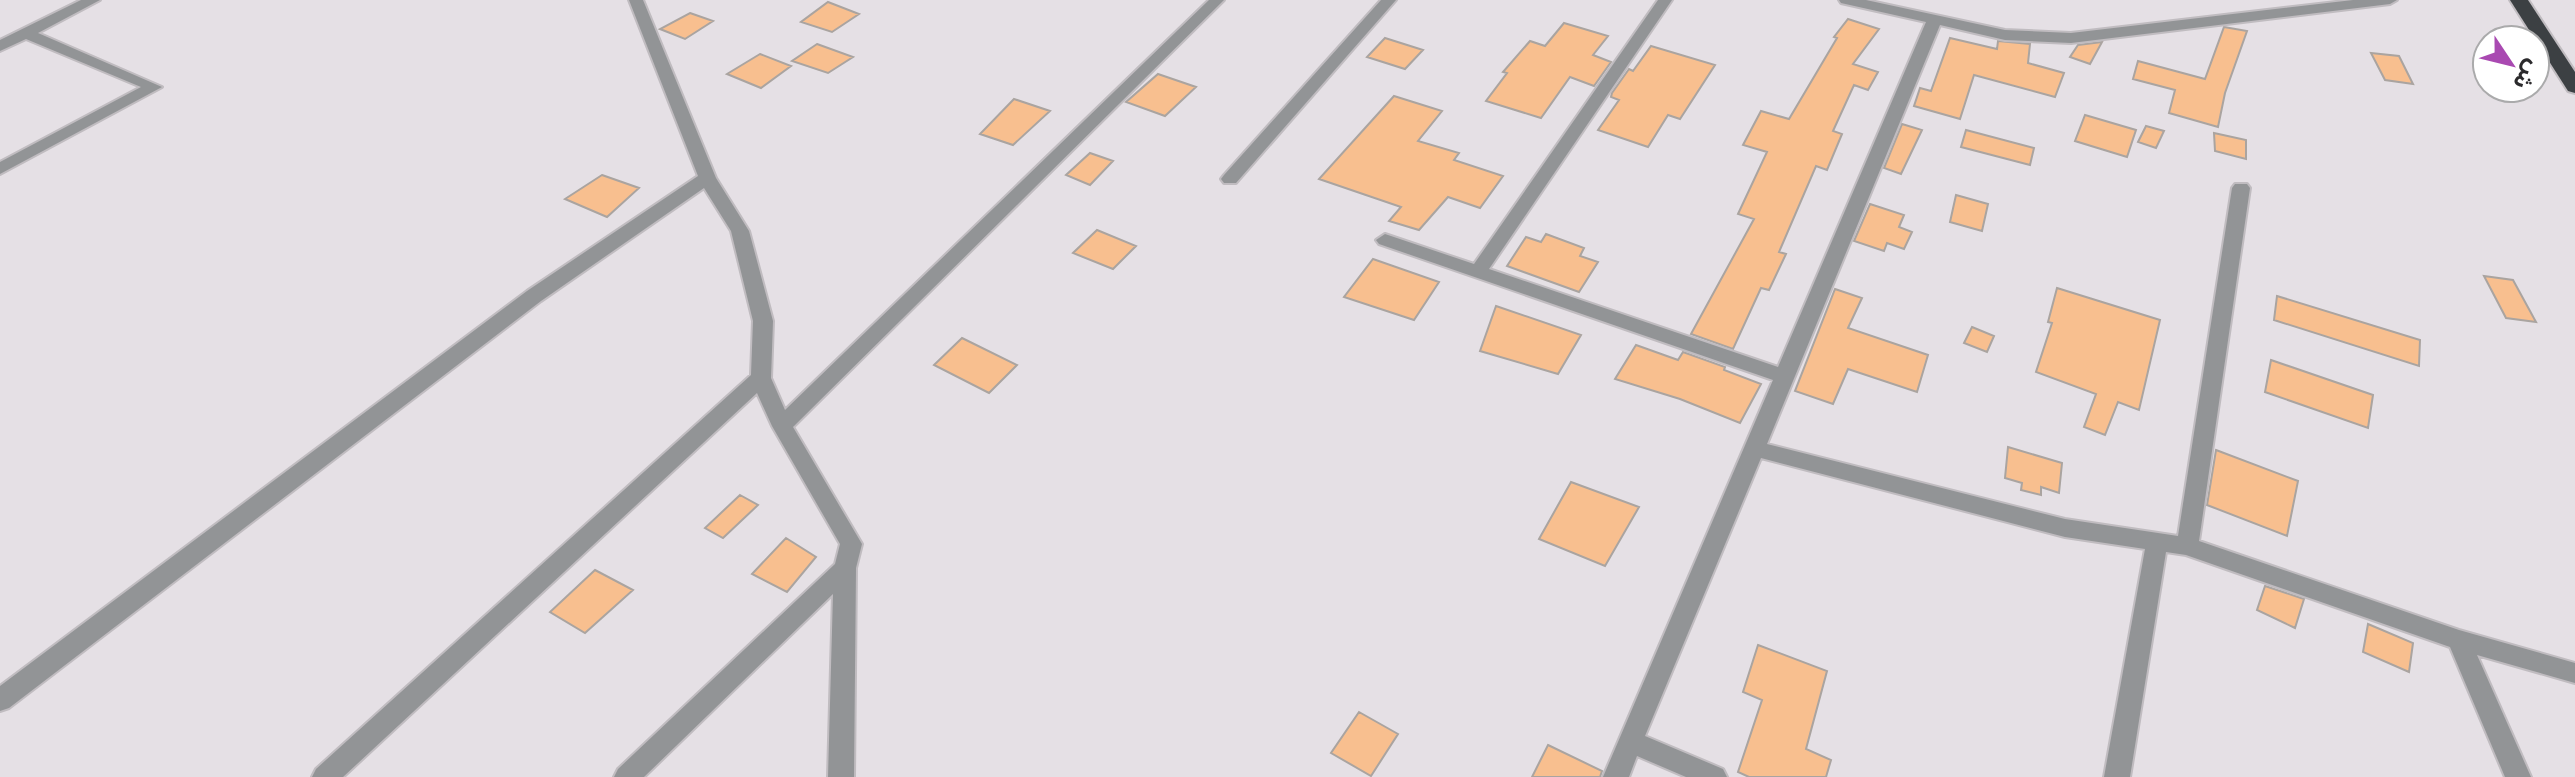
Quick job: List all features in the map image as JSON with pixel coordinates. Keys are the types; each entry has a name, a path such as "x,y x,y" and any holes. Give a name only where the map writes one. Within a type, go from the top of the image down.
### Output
{"highway":[{"path":"2519,0 2573,81"}],"street":[{"path":"0,46 93,0"},
{"path":"636,0 707,178 740,231 763,321 761,378 782,426 851,544 845,568 841,777"},
{"path":"782,426 1217,0"},
{"path":"1230,179 1389,0"},
{"path":"1478,272 1665,0"},
{"path":"1846,0 2005,35 2071,38 2390,0"},
{"path":"1616,777 1934,21"},
{"path":"0,169 154,87 25,33"},
{"path":"0,700 534,296 707,178"},
{"path":"2187,546 2241,188"},
{"path":"1385,240 1785,377"},
{"path":"325,777 761,378"},
{"path":"1756,449 2065,528 2187,546 2459,640 2575,673"},
{"path":"2117,777 2157,542"},
{"path":"627,777 845,568"},
{"path":"2459,640 2518,777"},
{"path":"1631,742 1714,777"}],"building":[{"path":"828,2 859,14 832,32 801,22"},
{"path":"690,13 713,21 685,39 660,29"},
{"path":"1848,19 1879,29 1853,64 1878,72 1868,90 1854,85 1833,131 1842,134 1827,170 1816,166 1779,252 1786,254 1769,290 1761,288 1733,349 1691,334 1754,219 1738,214 1767,152 1743,145 1761,111 1789,119 1837,38 1834,37"},
{"path":"1564,23 1608,36 1593,55 1611,62 1594,86 1570,77 1541,118 1486,101 1507,73 1503,72 1530,41 1545,46"},
{"path":"2224,27 2247,31 2225,93 2218,127 2169,113 2175,90 2133,79 2138,61 2205,79"},
{"path":"1385,38 1423,50 1405,69 1367,57"},
{"path":"1950,38 1997,49 1998,41 2030,44 2028,63 2064,73 2055,97 1974,75 1960,119 1914,106 1920,88 1931,91"},
{"path":"2102,42 2090,64 2070,57 2078,45"},
{"path":"817,44 853,57 828,73 792,61"},
{"path":"1651,46 1715,65 1680,119 1668,115 1648,147 1598,130 1619,100 1611,97 1612,93"},
{"path":"2371,53 2399,56 2413,84 2385,80"},
{"path":"760,54 791,66 761,88 727,74"},
{"path":"1158,74 1196,87 1165,116 1126,102"},
{"path":"1394,96 1442,111 1418,141 1459,153 1454,160 1503,176 1480,208 1448,197 1419,230 1389,221 1401,207 1319,179"},
{"path":"1014,99 1050,111 1013,145 980,134"},
{"path":"2085,115 2136,130 2127,157 2075,141"},
{"path":"1902,124 1922,130 1901,174 1884,168"},
{"path":"2146,126 2164,131 2156,148 2138,142"},
{"path":"1966,130 2034,148 2030,165 1961,147"},
{"path":"2214,133 2246,140 2246,159 2215,151"},
{"path":"1090,153 1113,161 1090,185 1066,175"},
{"path":"602,175 639,188 607,217 565,199"},
{"path":"1956,195 1988,204 1982,231 1950,222"},
{"path":"1870,204 1904,215 1899,227 1912,232 1904,249 1887,243 1884,251 1854,241"},
{"path":"1097,230 1136,246 1113,269 1073,253"},
{"path":"1546,234 1584,248 1580,256 1598,262 1579,292 1507,266 1526,237 1541,242"},
{"path":"1373,259 1439,282 1414,320 1344,297"},
{"path":"2484,276 2513,280 2536,322 2506,318"},
{"path":"2057,288 2160,320 2139,410 2118,402 2105,435 2084,427 2096,394 2036,372 2052,323 2048,322"},
{"path":"1835,289 1862,298 1848,328 1928,355 1917,392 1848,369 1833,404 1795,391"},
{"path":"2277,296 2420,340 2419,366 2274,320"},
{"path":"1496,306 1581,335 1558,374 1480,351"},
{"path":"1972,327 1994,336 1987,352 1964,343"},
{"path":"962,338 1017,365 989,393 934,365"},
{"path":"1636,345 1678,360 1683,352 1761,384 1740,423 1680,399 1615,379"},
{"path":"2271,360 2373,395 2368,428 2265,392"},
{"path":"2008,447 2062,463 2059,493 2041,487 2041,495 2021,490 2022,483 2005,478"},
{"path":"2216,450 2298,481 2287,536 2207,505"},
{"path":"1571,482 1639,507 1605,566 1539,539"},
{"path":"740,495 758,505 723,538 705,528"},
{"path":"786,538 816,557 787,592 752,574"},
{"path":"595,570 633,590 585,633 550,612"},
{"path":"2265,586 2304,599 2295,628 2257,610"},
{"path":"2368,624 2413,643 2409,672 2363,652"},
{"path":"1758,645 1827,671 1806,749 1831,760 1826,777 1749,777 1738,772 1762,700 1743,692"},
{"path":"1359,712 1398,734 1371,776 1331,753"},
{"path":"1548,745 1602,771 1600,777 1532,777"}]}
